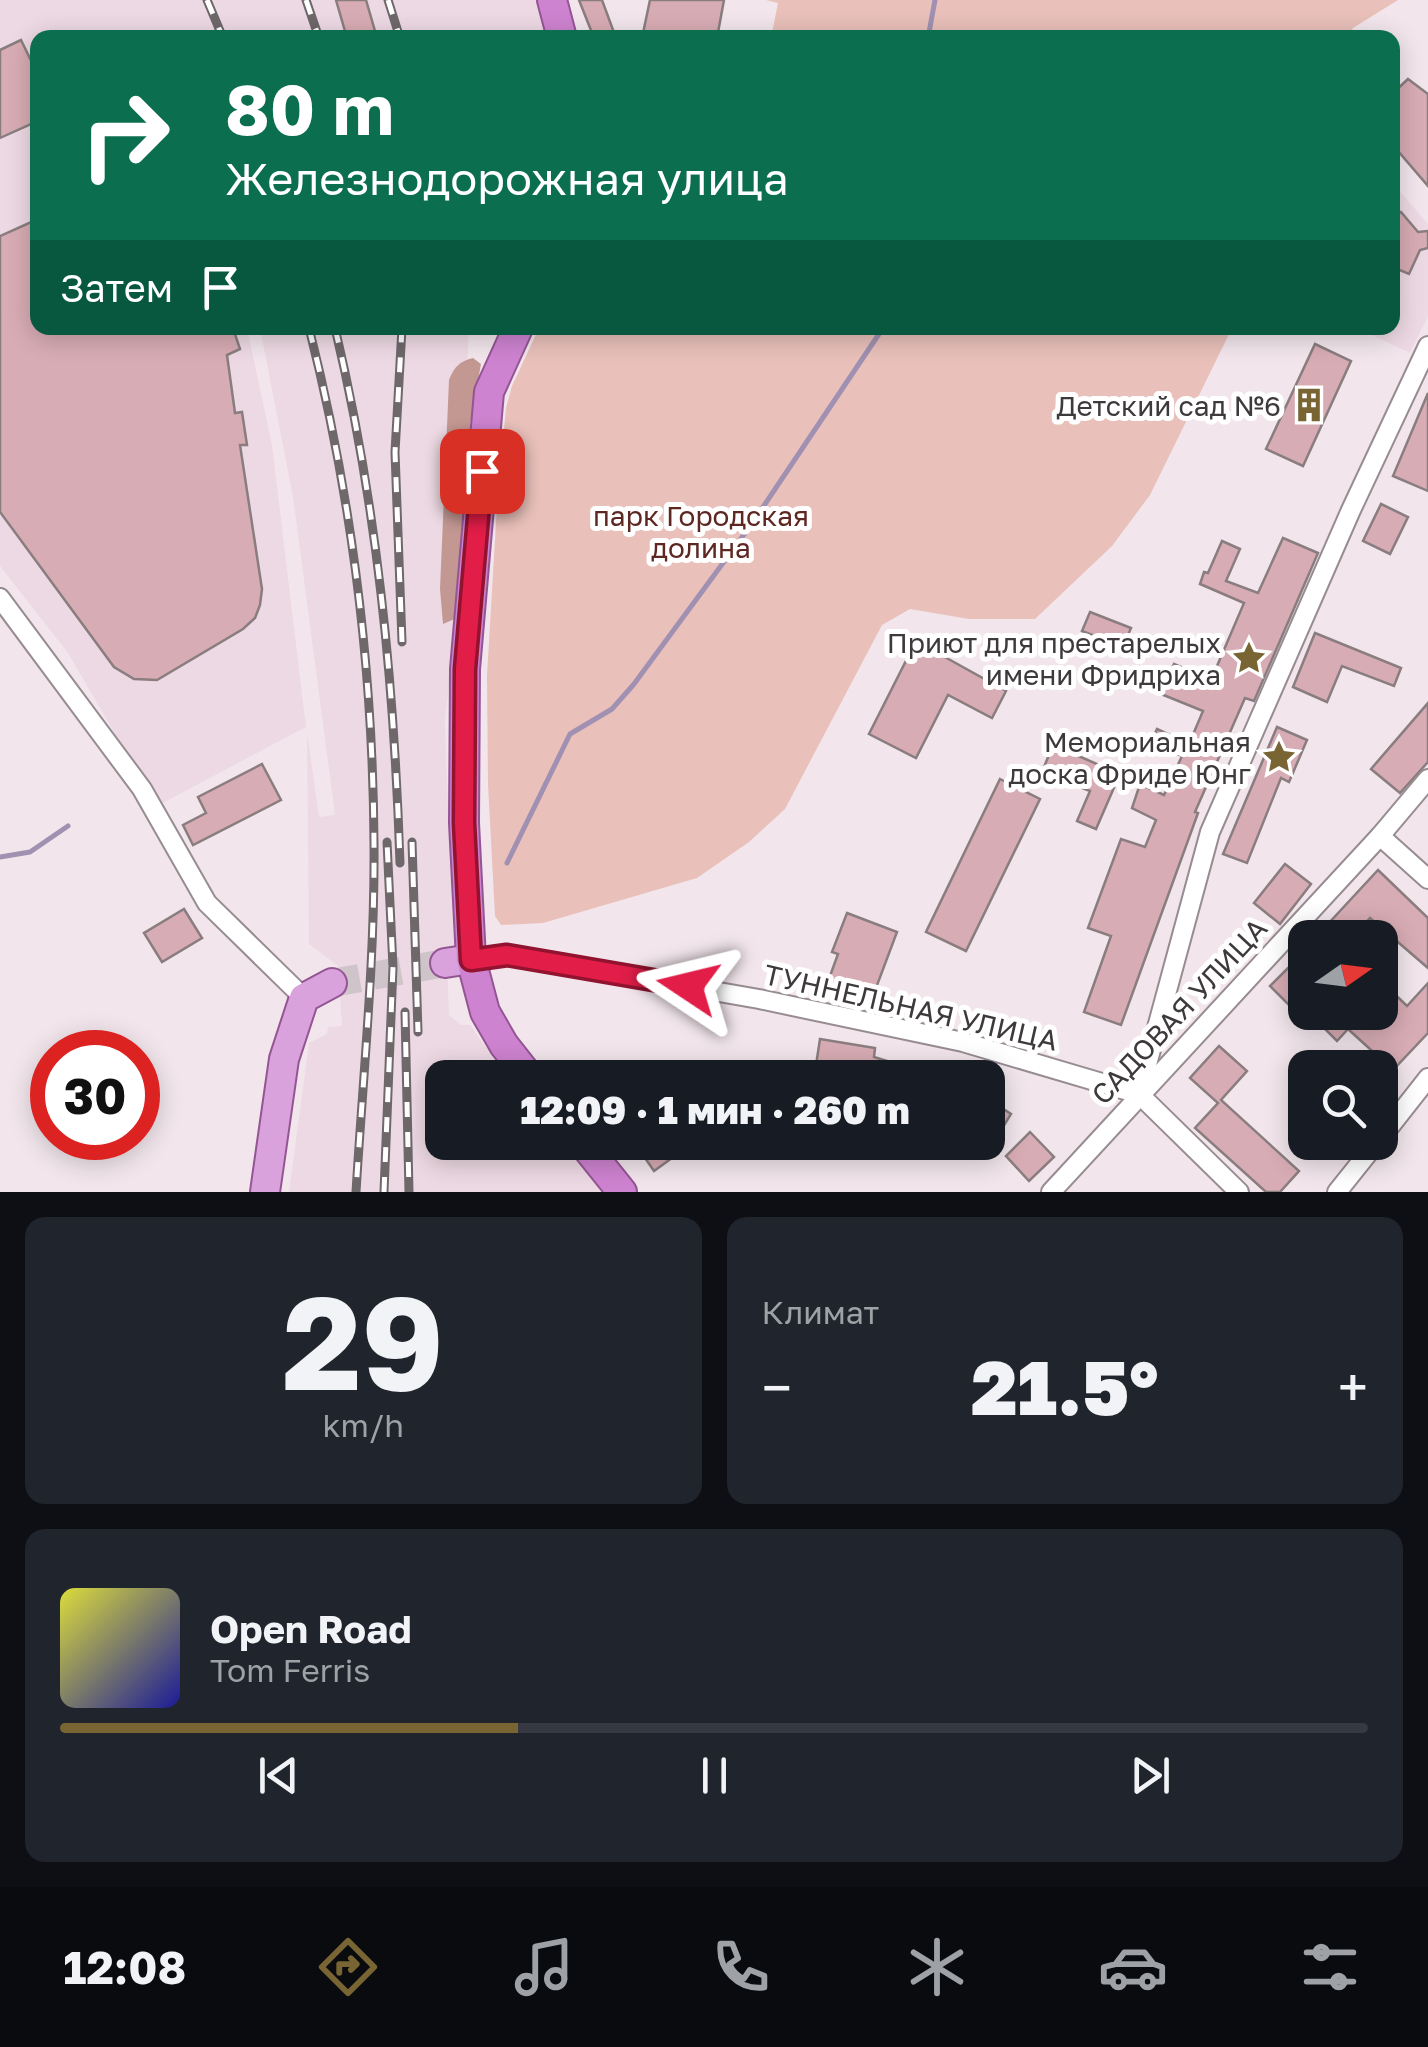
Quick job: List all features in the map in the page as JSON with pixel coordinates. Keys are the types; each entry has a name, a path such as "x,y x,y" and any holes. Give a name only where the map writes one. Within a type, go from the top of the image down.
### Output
{"highway":[{"path":"552,0 560,30"},
{"path":"515,335 489,392 465,669 464,840 458,962 516,1060"},
{"path":"596,1160 622,1192"}],"main road":[{"path":"266,1192 284,1059 304,998 332,983"}],"street":[{"path":"1139,1094 1210,832 1350,510 1428,346"},
{"path":"0,598 142,789 207,903 304,998"},
{"name":"САДОВАЯ УЛИЦА","path":"1051,1192 1428,779"},
{"path":"1380,836 1428,879"},
{"name":"ТУННЕЛЬНАЯ УЛИЦА","path":"458,962 507,955 759,998 963,1042 1139,1094 1239,1192"},
{"path":"1398,1116 1428,1078"},
{"path":"1342,1190 1364,1160"}],"shaded area":[{"path":"0,0 542,0 553,30 30,30 30,335 248,335 272,445 306,727 157,806 68,653 0,566"},
{"path":"1400,191 1428,224 1428,316 1410,353 1372,335 1400,335"},
{"path":"261,335 469,335 453,649 445,721 450,867 460,948 447,963 449,1015 461,1025 470,1025 499,1060 425,1060 425,1160 577,1160 601,1192 289,1192 309,1043 327,1034 328,1027 342,1026 338,966 309,944 307,732 319,817 335,815 293,497"},
{"path":"473,358 481,364 470,424 469,513 457,618 443,624 440,589 449,380 458,365"}],"green space":[{"path":"766,0 1398,0 1352,30 773,30 778,3"},
{"name":"парк Городская долина","path":"536,335 1229,335 1150,495 1112,546 1035,619 969,619 910,609 882,625 785,809 749,842 697,878 543,923 501,925 495,916 487,676 497,506 506,408"}],"building":[{"path":"336,0 366,0 375,30 345,30"},
{"path":"579,0 602,0 613,30 591,30"},
{"path":"650,0 724,0 718,30 644,30"},
{"path":"21,40 30,59 30,125 0,138 0,50"},
{"path":"1408,79 1428,94 1428,186 1400,153 1400,86"},
{"path":"1400,213 1418,232 1428,231 1428,248 1420,250 1409,274 1400,270"},
{"path":"30,223 30,335 235,335 240,349 227,355 235,413 242,412 247,445 240,445 262,589 260,605 255,618 243,629 157,680 134,679 114,667 0,512 0,236"},
{"name":"Детский сад №6","path":"1315,344 1351,361 1303,466 1266,449"},
{"path":"1428,393 1428,491 1393,476"},
{"path":"1381,504 1408,517 1390,554 1363,541"},
{"path":"1283,538 1318,553 1254,701 1245,698 1195,812 1198,813 1121,1025 1084,1012 1111,936 1088,928 1121,839 1145,847 1156,820 1132,808 1140,784 1164,795 1182,756 1151,742 1157,729 1189,744 1203,711 1161,694 1174,664 1211,680 1244,603 1200,584 1204,572 1208,573 1222,541 1240,549 1226,581 1258,593"},
{"path":"1090,612 1131,628 1123,647 1082,631"},
{"path":"1315,633 1401,668 1394,686 1342,666 1327,702 1293,687"},
{"path":"916,641 1006,691 992,718 948,695 916,758 869,734"},
{"path":"1428,703 1428,762 1400,793 1371,769"},
{"path":"1277,727 1307,740 1289,782 1281,778 1247,863 1223,854"},
{"path":"1053,745 1120,774 1096,829 1077,821 1090,791 1042,772"},
{"path":"262,764 281,800 193,845 183,825 206,813 198,797"},
{"path":"1000,779 1040,799 966,951 926,932"},
{"path":"1285,864 1311,884 1280,924 1254,903"},
{"path":"1378,870 1428,918 1428,968 1398,942 1398,920 1332,920"},
{"path":"184,909 202,938 162,962 144,933"},
{"path":"847,913 897,932 870,1004 826,987 838,954 832,952"},
{"path":"1288,968 1288,1004 1270,986"},
{"path":"1428,983 1428,1033 1398,1065 1398,1050 1371,1050 1349,1030 1398,1030 1398,997 1407,1006"},
{"path":"1326,1030 1347,1030 1337,1041"},
{"path":"820,1039 875,1048 874,1057 884,1060 817,1060"},
{"path":"1219,1046 1247,1071 1221,1100 1299,1171 1280,1192 1266,1192 1195,1128 1218,1103 1190,1078"},
{"path":"1030,1132 1054,1157 1029,1181 1006,1156"},
{"path":"646,1160 669,1160 654,1171"}],"waterway":[{"path":"929,30 935,0"},
{"path":"507,863 570,734 612,709 634,684 751,525 878,335"},
{"path":"0,857 30,852 68,826"}],"tunnel":[{"path":"332,983 445,963"}],"railway":[{"path":"207,0 220,30"},
{"path":"306,0 316,30"},
{"path":"388,0 397,30"},
{"path":"311,335 337,455 357,584 373,779 373,931 356,1192"},
{"path":"337,335 362,460 381,594 400,863"},
{"path":"402,335 395,452 402,642"},
{"path":"384,1192 393,967 387,842"},
{"path":"412,842 418,1032"},
{"path":"405,1012 409,1192"}],"place":[{"name":"Детский сад №6","path":"1309,405"},
{"name":"Приют для престарелых имени Фридриха","path":"1249,658"},
{"name":"Мемориальная доска Фриде Юнг","path":"1279,757"}],"route":[{"path":"482,471 465,669 464,823 471,960 507,955 688,986"}]}
